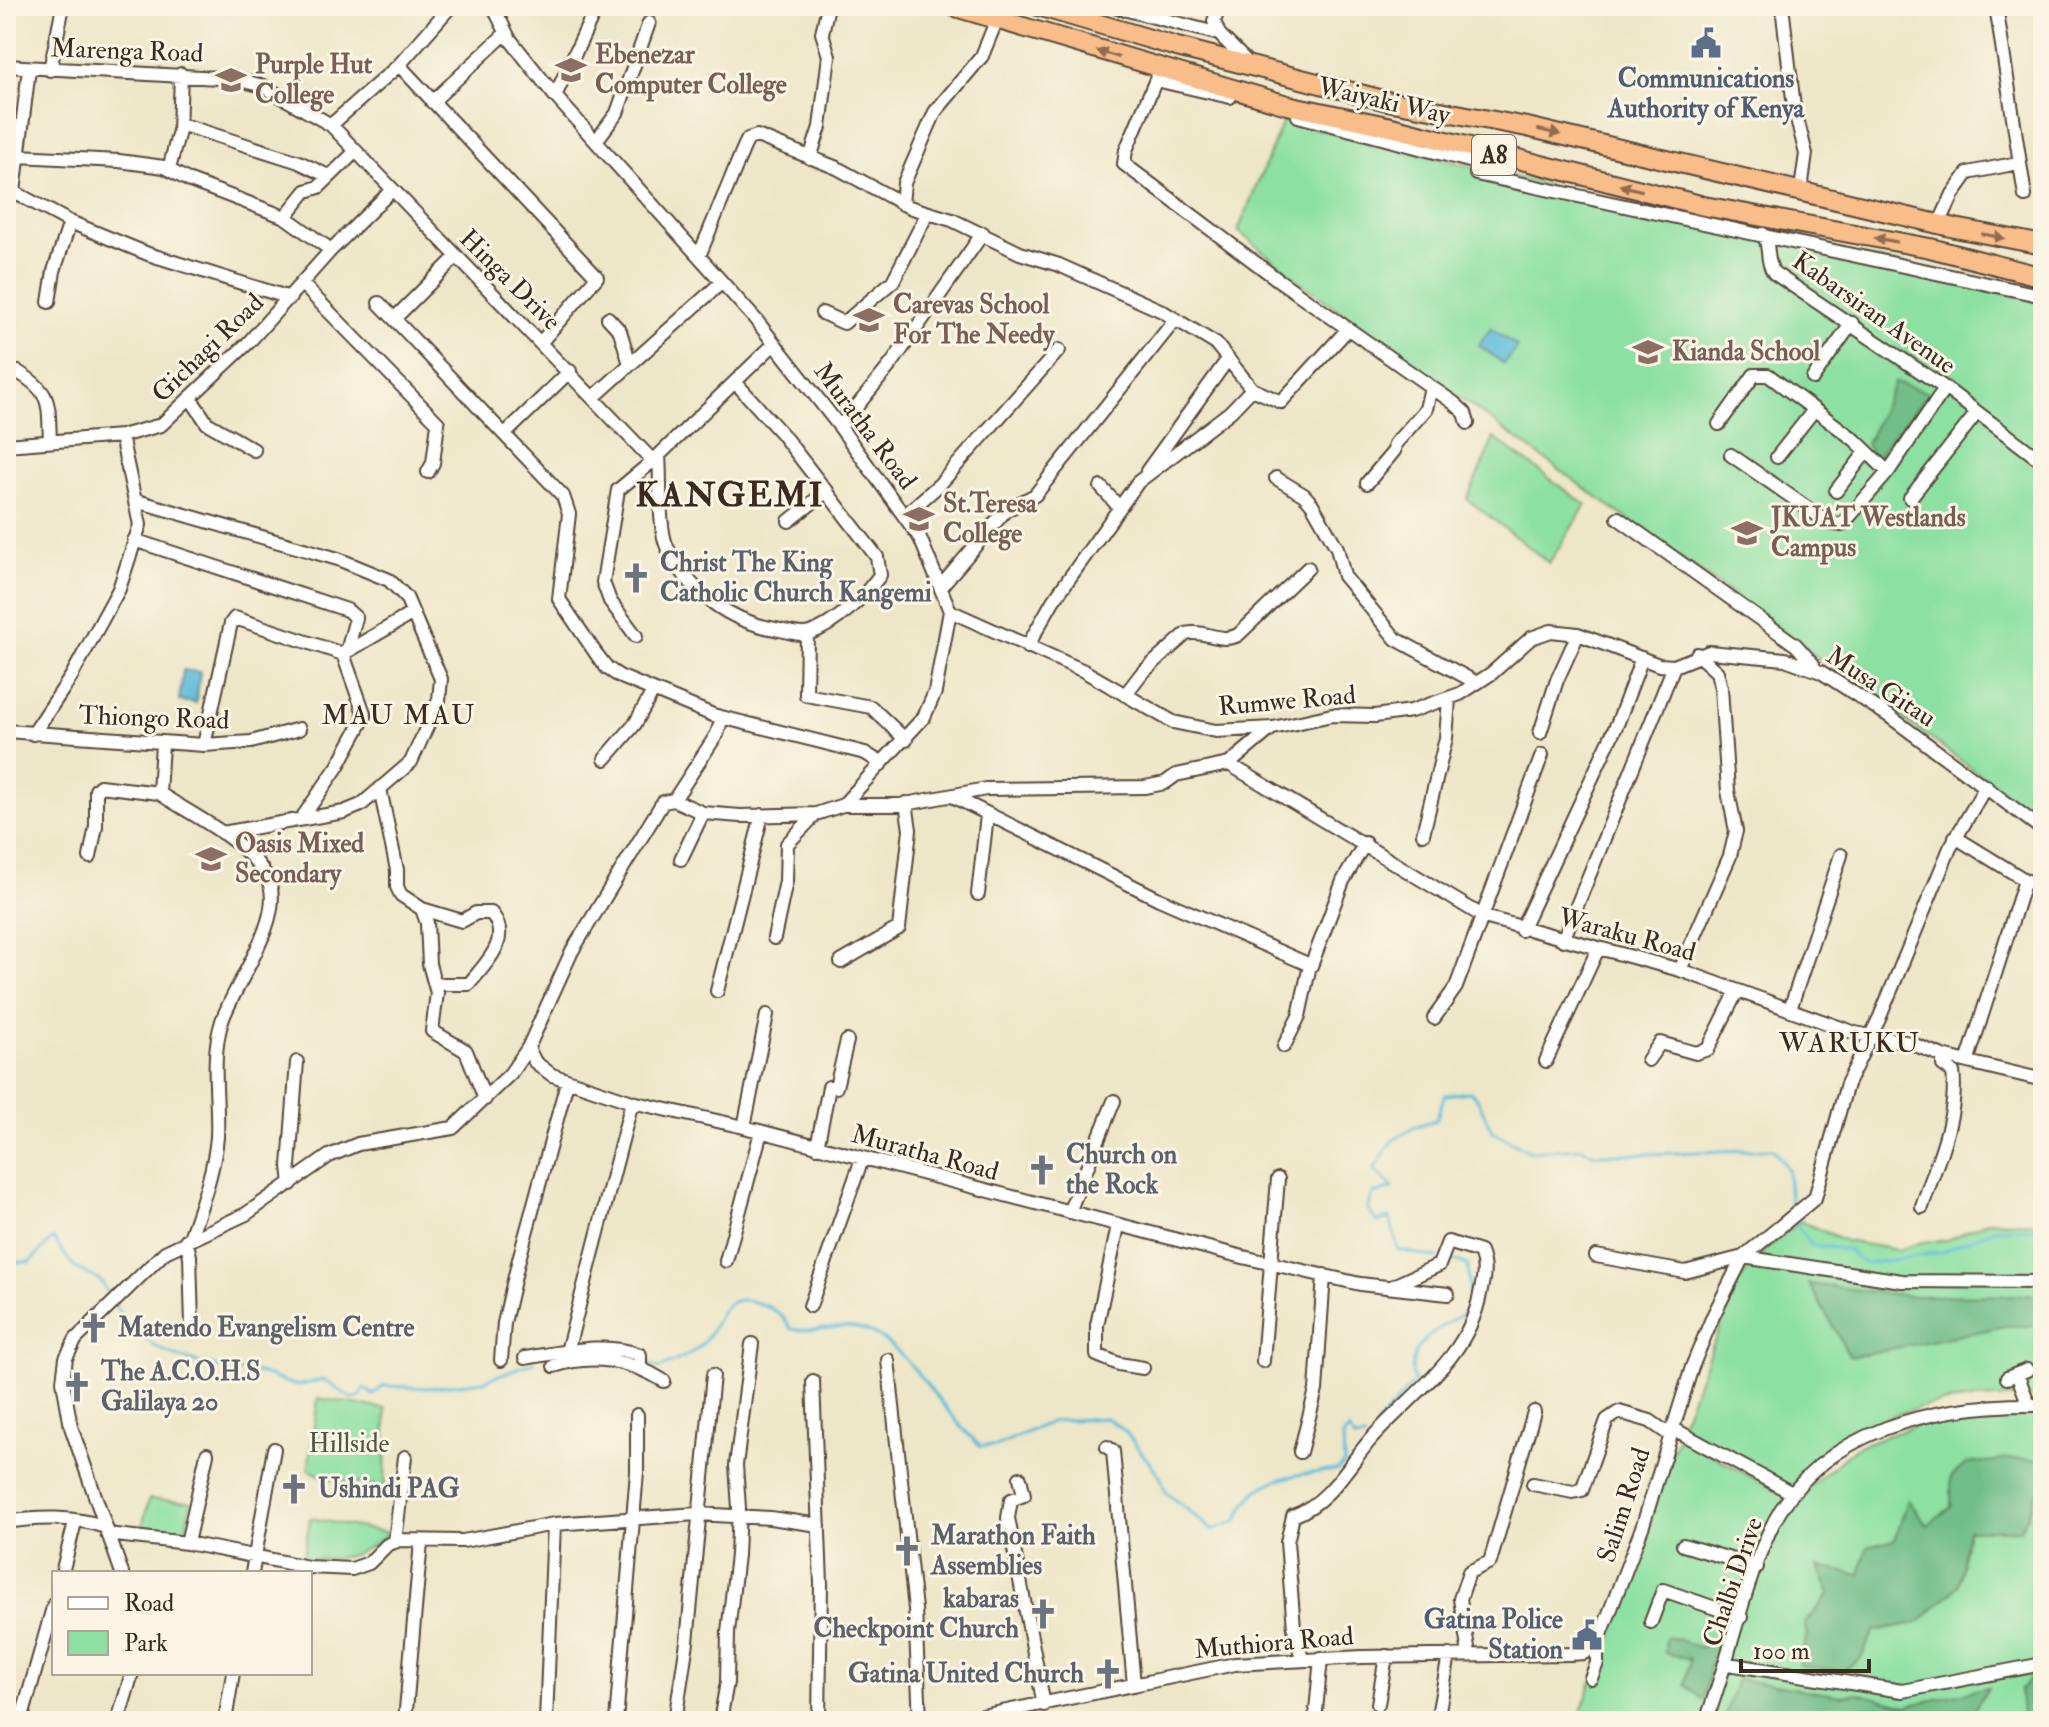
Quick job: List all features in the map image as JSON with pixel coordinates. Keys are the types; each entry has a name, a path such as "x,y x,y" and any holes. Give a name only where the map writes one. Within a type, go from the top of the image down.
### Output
{"highway":[{"name":"Waiyaki Way","path":"952,6 1158,75 1477,157 1704,206 1765,226 1817,227 1940,251 2043,277"},
{"name":"Waiyaki Way","path":"1038,6 1177,47 1387,101 1527,127 1801,189 1942,225 2043,245"},
{"path":"1817,227 1809,214 1811,203 1820,194"},
{"path":"1940,251 1935,238 1942,225"}],"street":[{"path":"50,70 63,6"},
{"path":"331,125 399,65 451,6"},
{"name":"Muratha Road","path":"493,6 506,33 555,96 722,282 840,427 920,538 942,585 950,611 935,692 924,717 843,805 816,814 762,815 703,813 674,800"},
{"path":"555,96 597,6"},
{"path":"810,158 820,127 829,56 822,33 828,6"},
{"path":"1112,6 1149,11 1219,34"},
{"path":"1220,6 1214,21 1219,34 1249,64"},
{"path":"1782,6 1794,107 1806,154 1801,189"},
{"path":"1996,6 2025,196"},
{"path":"902,204 904,183 935,112 982,56 997,19"},
{"path":"596,141 617,113 649,23"},
{"path":"432,102 506,33"},
{"path":"399,65 597,277 541,342"},
{"name":"Marenga Road","path":"6,66 236,79 263,86 331,125"},
{"path":"29,69 18,156 10,192 70,222 159,258 290,298"},
{"path":"169,169 180,124 181,74"},
{"path":"1158,75 1124,164 1431,387 1465,413 1468,423"},
{"path":"180,124 299,162 328,176"},
{"name":"Hinga Drive","path":"331,125 456,257 656,458"},
{"path":"699,256 748,139 757,136 850,174 902,204 983,233 1196,329 1228,359 1252,389 1281,402 1348,329"},
{"path":"285,217 303,194 317,188 356,151"},
{"path":"18,156 119,161 169,169 190,181 285,217 331,250"},
{"path":"1942,225 1953,194 1968,173 2018,163"},
{"name":"Gichagi Road","path":"6,445 121,436 161,425 191,399 392,190"},
{"path":"822,313 844,323 885,290 900,271 927,214"},
{"path":"49,302 54,271 70,222"},
{"path":"1765,226 2043,296"},
{"name":"Kabarsiran Avenue","path":"1765,226 1767,260 1774,273 1945,388 2043,462"},
{"path":"840,427 866,397 983,233"},
{"path":"395,318 456,257"},
{"path":"594,397 722,282"},
{"path":"301,283 438,423 433,463 428,472"},
{"path":"379,303 559,490 566,502 566,555 559,599 607,668 653,691 722,718 844,747 875,757 881,763"},
{"path":"608,318 620,331 630,364"},
{"path":"942,585 1005,511 1035,495 1175,320"},
{"path":"1813,378 1852,323"},
{"path":"636,636 610,601 603,582 618,490 656,458 774,344"},
{"path":"904,516 940,484 1059,350"},
{"path":"1027,647 1053,601 1228,359"},
{"path":"506,433 570,371"},
{"path":"18,372 43,390 50,404 50,441"},
{"path":"1719,424 1750,380 1759,373 1768,375 1855,440 1888,472"},
{"path":"656,458 666,545 703,598 751,624 807,634 844,611 880,575 877,557 827,491 736,383"},
{"path":"1367,483 1426,409 1431,387"},
{"path":"1731,455 1835,526 1850,521 1888,472 1945,388"},
{"path":"1142,477 1230,412 1252,389"},
{"path":"191,399 207,423 254,450"},
{"path":"1777,457 1814,410"},
{"path":"1910,498 1976,414"},
{"path":"33,734 71,677 119,589 140,525 121,436"},
{"path":"1836,491 1866,452"},
{"path":"1276,478 1304,495 1312,504 1337,548 1344,576 1396,639 1475,682"},
{"path":"1101,487 1119,507"},
{"path":"789,521 827,491"},
{"path":"137,501 290,544 389,580 406,597 440,675 441,689 411,762 361,805 344,812 222,833"},
{"path":"1618,518 1796,645 1821,672"},
{"path":"134,540 347,610 356,618 345,652 365,716 338,766 302,818"},
{"path":"1125,695 1141,674 1186,634 1195,632 1225,639 1238,635 1308,568"},
{"name":"Rumwe Road","path":"950,611 1084,671 1173,722 1197,729 1273,728 1332,715 1400,713 1454,696"},
{"path":"204,745 231,623 235,618 345,652 413,613"},
{"path":"1423,834 1454,696 1492,673 1531,638 1561,630 1674,666 1563,940"},
{"path":"807,634 806,695 871,707 906,740"},
{"path":"1540,733 1557,680 1578,634"},
{"name":"Musa Gitau","path":"1674,666 1697,654 1729,652 1785,659 1821,672 1986,786 2043,830"},
{"path":"1680,970 1730,856 1736,831 1728,791 1721,688 1717,672 1697,654"},
{"path":"1521,930 1618,722 1642,658"},
{"path":"605,759 635,724 653,691"},
{"path":"121,1571 80,1459 63,1381 66,1358 76,1339 165,1252 246,1214 329,1156 358,1144 453,1128 485,1099 528,1048 572,951 618,872 655,811 663,802 674,800 717,734 722,718"},
{"path":"843,805 906,803 986,789 1025,786 1145,787 1165,783 1176,775 1229,764 1273,728"},
{"name":"Thiongo Road","path":"6,731 204,745 251,742 299,729"},
{"path":"159,793 162,744"},
{"path":"1434,1018 1456,987 1477,923 1484,917 1542,755"},
{"name":"Waraku Road","path":"1229,764 1484,917 1521,930 1680,970 1855,1033 1910,1043 1943,1056 1968,1059 2043,1080"},
{"path":"90,857 96,826 96,790 100,786 159,793 222,833 261,869 272,899 268,923 221,1023 217,1061 216,1151 188,1239 192,1324"},
{"path":"1533,1484 1573,1492 1582,1490 1607,1420 1619,1412 1650,1421 1671,1432 1698,1350 1743,1257 1815,1198 1847,1084 1955,837 1986,786"},
{"path":"380,789 401,895 422,909 462,921 476,913 491,913 500,923 501,936 496,948 469,984 436,984"},
{"path":"954,797 1159,899 1311,966"},
{"path":"841,962 899,928 910,830 906,803"},
{"path":"681,859 703,813"},
{"path":"774,938 786,881 787,844 816,814"},
{"path":"717,991 762,815"},
{"path":"978,894 987,815"},
{"path":"1955,837 2025,880 2043,886"},
{"path":"1284,1046 1299,1016 1311,966 1343,881 1365,843"},
{"path":"1790,1009 1841,855"},
{"path":"1968,1059 2025,880"},
{"path":"422,909 427,923 429,964 436,984 432,1031 466,1051 485,1099"},
{"path":"1546,1061 1598,949"},
{"path":"1648,1060 1660,1043 1696,1053 1708,1049 1737,991"},
{"path":"744,1127 767,1015"},
{"path":"817,1147 829,1087 836,1087 847,1041"},
{"name":"Muratha Road","path":"528,1048 535,1062 567,1082 632,1102 744,1127 1269,1263 1360,1284 1448,1294"},
{"path":"1922,1207 1950,1116 1955,1085 1953,1072 1943,1065 1943,1056"},
{"path":"291,1184 289,1166 297,1062"},
{"path":"501,1360 504,1323 518,1263 567,1082"},
{"path":"1069,1212 1114,1101"},
{"path":"562,1358 632,1102"},
{"path":"726,1261 761,1132"},
{"path":"810,1306 862,1159"},
{"path":"1263,1361 1278,1179"},
{"path":"1118,1226 1097,1325 1097,1355 1119,1364 1143,1368"},
{"path":"1302,1659 1294,1628 1287,1542 1293,1516 1309,1510 1335,1486 1372,1438 1407,1406 1462,1344 1477,1311 1486,1267 1480,1252 1448,1242 1439,1265 1393,1286"},
{"path":"1596,1256 1685,1272 1743,1257 1902,1281 2043,1282"},
{"path":"1300,1452 1316,1390 1324,1275"},
{"path":"720,1721 727,1682 728,1632 739,1516 736,1465 752,1344"},
{"path":"525,1358 562,1358 603,1349 640,1361 664,1381"},
{"path":"888,1360 915,1609 920,1721"},
{"path":"2017,1374 2029,1405"},
{"path":"675,1721 687,1642 697,1514 713,1375"},
{"path":"813,1381 819,1525 819,1721"},
{"name":"Chalbi Drive","path":"1706,1721 1728,1664 1770,1530 1792,1493 1829,1458 1878,1430 1934,1413 2043,1405"},
{"path":"1469,1654 1460,1592 1469,1572 1490,1562 1534,1412"},
{"path":"616,1721 633,1520 637,1415"},
{"name":"Salim Road","path":"1591,1678 1597,1663 1597,1645 1643,1525 1671,1432 1792,1493"},
{"path":"1107,1447 1113,1451 1134,1685"},
{"path":"252,1571 274,1449"},
{"path":"187,1543 207,1454"},
{"path":"395,1542 405,1457"},
{"path":"1020,1478 1024,1495 1011,1500 1008,1518 1044,1705"},
{"path":"6,1522 45,1519 86,1521 106,1531 308,1567 352,1569 369,1563 395,1542 463,1541 554,1524 697,1514 819,1525"},
{"path":"63,1571 75,1522"},
{"path":"546,1721 554,1524"},
{"path":"405,1721 421,1542"},
{"path":"1683,1545 1757,1567"},
{"path":"1651,1622 1663,1590 1741,1617"},
{"path":"21,1721 52,1611"},
{"name":"Muthiora Road","path":"958,1721 1235,1664 1386,1656 1570,1654 1584,1653 1597,1645"},
{"path":"1437,1721 1449,1655"},
{"path":"1378,1704 1386,1656"},
{"path":"1315,1721 1321,1658"},
{"path":"1728,1664 1902,1691 2043,1664"},
{"path":"118,1721 131,1675"},
{"path":"225,1721 233,1675"}],"green space":[{"path":"1283,121 1786,242 2043,291 2043,820 1300,282 1238,231"},
{"path":"1895,382 1929,393 1881,450 1876,463 1866,444"},
{"path":"1494,438 1586,505 1549,563 1467,499"},
{"path":"1800,1221 1846,1241 1898,1250 1922,1242 1948,1240 1988,1221 2043,1223 2043,1398 1966,1400 1895,1415 1846,1437 1791,1487 1680,1426 1738,1283 1760,1254"},
{"path":"1809,1284 1909,1296 2043,1295 2043,1326 2006,1326 1850,1357"},
{"name":"Hillside","path":"318,1398 386,1409 385,1487 330,1479 308,1470"},
{"path":"2043,1412 2043,1721 1578,1721 1678,1437 1785,1495 1799,1496 1858,1446 1918,1425"},
{"path":"2012,1459 2043,1460 2043,1482 2020,1530 1968,1530 1959,1585 1920,1622 1874,1631 1861,1658 1843,1671 1799,1665 1807,1634 1804,1624 1830,1593 1818,1567 1860,1575 1867,1547 1895,1540 1908,1500 1927,1525 1951,1507 1951,1477 1966,1464"},
{"path":"149,1499 191,1502 185,1534 142,1528"},
{"path":"310,1518 389,1533 368,1548 349,1556 303,1559"},
{"path":"1724,1630 1727,1655 1715,1658 1710,1664 1703,1700 1685,1685 1690,1659 1665,1653 1666,1637 1702,1647"},
{"path":"2043,1677 2043,1716 2022,1715 2020,1690 2031,1678"},
{"path":"1737,1679 1841,1696 1857,1693 1907,1706 1988,1687 1967,1721 1723,1721"}],"water":[{"path":"1491,328 1517,347 1504,364 1479,345"},
{"path":"183,670 200,672 196,703 179,701"}],"waterway":[{"path":"1437,1258 1398,1250 1390,1218 1377,1222 1368,1209 1373,1194 1393,1188 1374,1169 1392,1141 1416,1126 1436,1120 1445,1095 1470,1092 1477,1098 1492,1131 1529,1151 1582,1148 1595,1154 1650,1154 1773,1149 1788,1169 1791,1214"},
{"path":"1794,1221 1811,1245 1850,1250 1854,1257 1866,1264 1942,1252 1994,1229 2043,1228"},
{"path":"6,1262 30,1262 53,1238 74,1267 101,1281 111,1299"},
{"path":"1377,1424 1414,1382 1412,1368 1420,1346 1438,1329 1470,1309 1468,1265 1445,1257"},
{"path":"644,1362 659,1368 690,1354 707,1338 728,1304 736,1301 747,1300 772,1309 791,1329 846,1327 864,1330 896,1350 981,1446 995,1446 1053,1421 1106,1418 1125,1431 1160,1476 1166,1492 1212,1530 1237,1521 1244,1506 1265,1486 1291,1476 1337,1470 1344,1464 1343,1436 1349,1430 1355,1439 1365,1438"},
{"path":"115,1305 127,1323 142,1337 177,1356 217,1367 263,1374 294,1385 324,1380 351,1398 360,1397 364,1388 374,1395 383,1386 428,1388 483,1381 534,1362"}],"place":[{"name":"Communications Authority of Kenya","path":"1706,43"},
{"name":"Ebenezar Computer College","path":"571,70"},
{"name":"Purple Hut College","path":"231,80"},
{"name":"Carevas School For The Needy","path":"869,320"},
{"name":"Kianda School","path":"1648,352"},
{"name":"St.Teresa College","path":"919,519"},
{"name":"JKUAT Westlands Campus","path":"1747,533"},
{"name":"Christ The King Catholic Church Kangemi","path":"636,578"},
{"name":"Oasis Mixed Secondary","path":"211,859"},
{"name":"Church on the Rock","path":"1042,1170"},
{"name":"Matendo Evangelism Centre","path":"94,1328"},
{"name":"The A.C.O.H.S Galilaya 20","path":"77,1387"},
{"name":"Ushindi PAG","path":"294,1489"},
{"name":"Marathon Faith Assemblies","path":"907,1551"},
{"name":"kabaras Checkpoint Church","path":"1043,1614"},
{"name":"Gatina Police Station","path":"1587,1635"},
{"name":"Gatina United Church","path":"1108,1674"}],"district":[{"name":"KANGEMI","path":"730,495"},
{"name":"MAU MAU","path":"399,715"},
{"name":"WARUKU","path":"1850,1043"}]}
